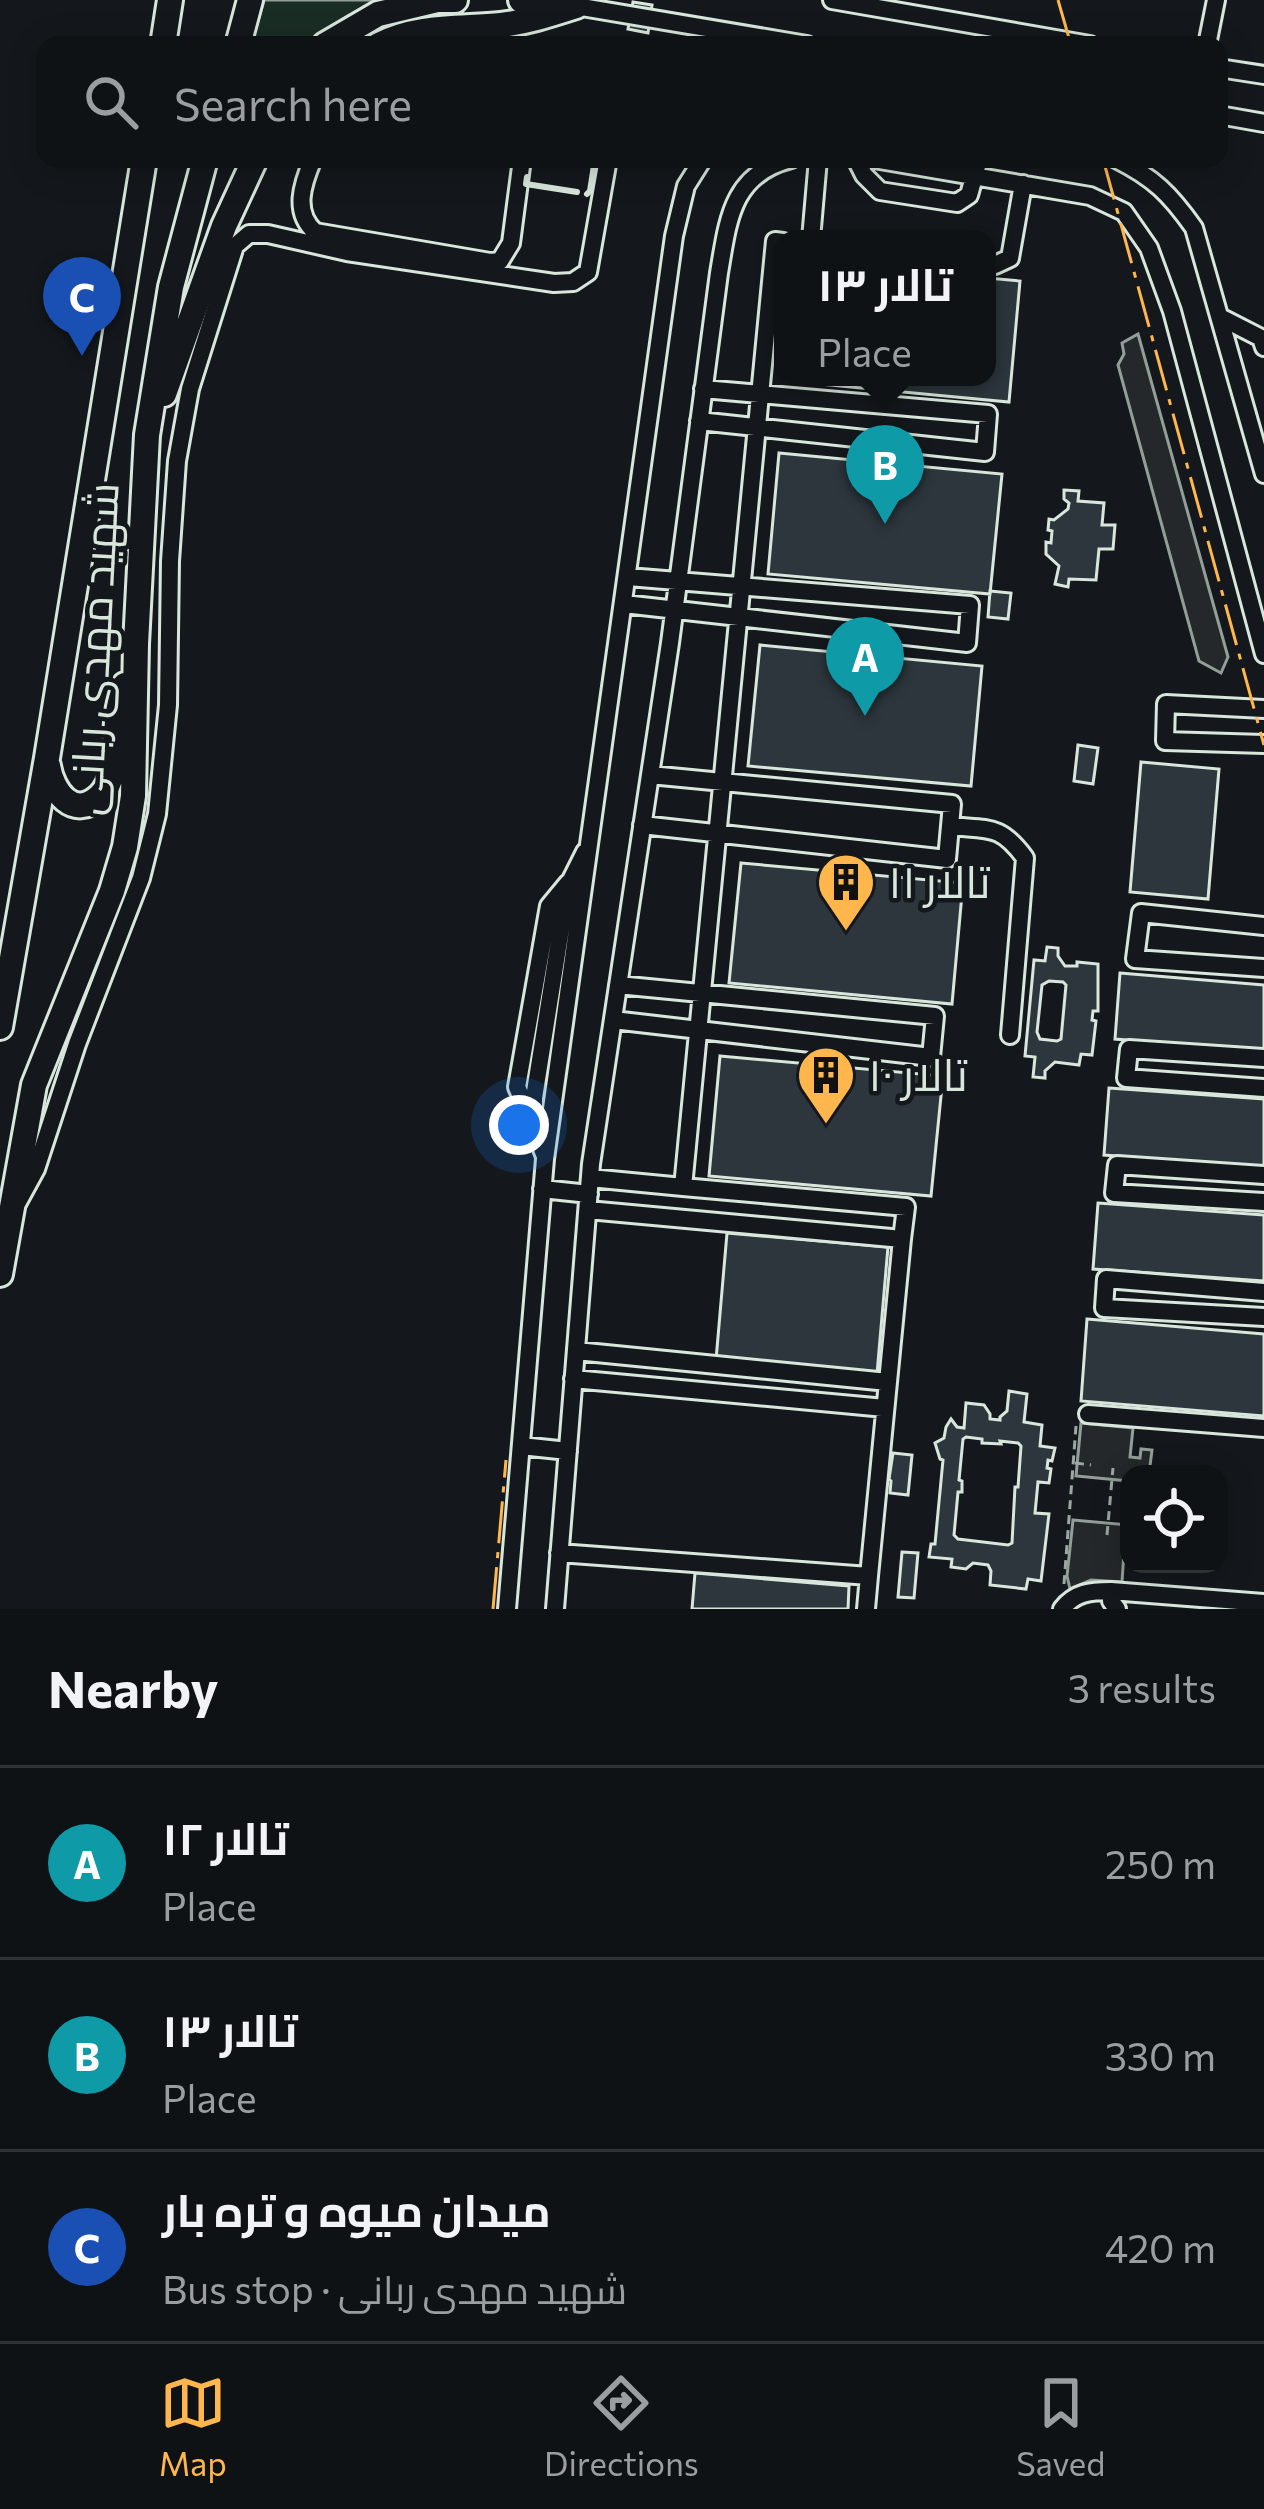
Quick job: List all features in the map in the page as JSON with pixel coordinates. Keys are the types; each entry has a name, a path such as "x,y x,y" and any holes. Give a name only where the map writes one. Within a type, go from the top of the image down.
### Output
{"highway":[{"path":"164,36 170,0"},
{"path":"240,36 250,0"},
{"path":"340,36 378,14 455,0"},
{"path":"521,0 576,3"},
{"path":"400,36 431,28 531,20 576,3"},
{"name":"شهید مهدی ربانی","path":"0,1027 143,168"},
{"name":"شهید مهدی ربانی","path":"0,1274 34,1085 125,847 133,796 147,435 171,287 203,168"},
{"path":"197,192 212,168"},
{"path":"147,435 224,226 251,168"},
{"path":"47,758 58,796 72,804 88,804 102,795 111,776 118,710 136,644"}],"lane":[{"path":"832,0 1038,36"},
{"path":"1210,36 1216,0"},
{"path":"576,3 758,36"},
{"path":"436,36 465,27"},
{"path":"1228,70 1264,76"},
{"path":"1228,117 1264,123"},
{"path":"310,168 300,201 303,221 315,232 490,262 500,261 511,243 522,168"},
{"path":"9,1219 36,1169 77,1044 141,878 157,814 168,705 177,461 190,389 236,246 249,234 268,234 478,273 573,282 588,272 606,168"},
{"path":"507,1609 545,1159 674,236 686,186 697,168"},
{"path":"555,1609 589,1194 703,388 729,213 742,190 768,168"},
{"path":"812,230 817,168"},
{"path":"860,168 880,191 957,203 969,195 978,168"},
{"path":"981,168 1023,184 1090,196 1124,212 1149,248 1172,311 1264,654"},
{"path":"1134,168 1172,196 1194,227 1264,474"},
{"path":"996,266 1010,259 1023,184"},
{"path":"683,1187 774,252"},
{"path":"1222,318 1261,338 1264,347"},
{"path":"699,421 985,452 988,414 703,388"},
{"path":"624,604 967,643 970,605 628,577"},
{"path":"1264,709 1166,704 1165,741 1264,744"},
{"path":"642,825 947,859 952,804 650,775"},
{"path":"950,826 997,830 1025,858 1010,1035"},
{"path":"545,1159 517,1087 549,906 572,878 591,841"},
{"path":"1264,926 1141,913 1136,959 1264,968"},
{"path":"613,1020 931,1057 935,1016 618,985"},
{"path":"1264,1058 1129,1049 1126,1078 1264,1088"},
{"path":"1264,1175 1117,1165 1114,1193 1264,1202"},
{"path":"589,1194 683,1187 906,1208 866,1609"},
{"path":"542,1189 902,1239"},
{"path":"1264,1292 1106,1279 1104,1308 1264,1317"},
{"path":"576,1351 888,1382"},
{"path":"573,1379 885,1408"},
{"path":"1088,1414 1264,1428"},
{"path":"520,1446 568,1451"},
{"path":"559,1553 868,1576"},
{"path":"1064,1606 1085,1591 1114,1600 1264,1603"}],"path":[{"path":"1064,1606 1078,1413 1088,1414"},
{"path":"1073,1463 1091,1465"},
{"path":"1106,1535 1113,1468"},
{"path":"1068,1532 1076,1533"}],"green space":[{"path":"264,0 394,0 348,16 316,36 254,36"}],"shaded area":[{"path":"1138,334 1228,657 1221,673 1199,661 1118,365 1124,354 1122,343"},
{"path":"1081,1423 1133,1428 1130,1457 1140,1458 1141,1449 1152,1450 1150,1465 1120,1465 1120,1480 1076,1476"},
{"path":"1073,1520 1120,1524 1122,1582 1091,1580 1070,1589"}],"building":[{"path":"633,2 652,5 648,33 628,29"},
{"path":"996,279 1020,281 1009,402 840,386 996,386"},
{"path":"779,453 1002,474 990,594 768,574"},
{"path":"1064,490 1079,491 1078,501 1104,503 1102,525 1115,525 1113,549 1099,549 1096,580 1069,579 1068,587 1055,584 1059,566 1046,554 1046,542 1051,543 1049,519 1068,509"},
{"path":"990,591 1011,593 1008,619 988,617"},
{"path":"760,645 982,666 971,786 748,766"},
{"path":"1078,745 1098,748 1093,784 1074,781"},
{"path":"1141,762 1219,769 1208,899 1130,892"},
{"name":"تالار ۱۱","path":"741,863 963,883 952,1004 729,983"},
{"path":"1047,947 1058,948 1065,966 1098,964 1098,1011 1093,1011 1092,1055 1081,1054 1079,1065 1055,1062 1045,1071 1045,1078 1033,1077 1035,1057 1025,1056 1034,960 1045,961","holes":["1063,982 1061,1039 1040,1039 1042,985"]},
{"path":"1120,973 1264,985 1264,1051 1115,1039"},
{"name":"تالار ۱۰","path":"720,1056 943,1076 931,1196 709,1176"},
{"path":"1109,1088 1264,1099 1264,1167 1104,1155"},
{"path":"1098,1203 1264,1215 1264,1281 1093,1269"},
{"path":"727,1233 888,1247 877,1374 716,1360"},
{"path":"1087,1319 1264,1334 1264,1416 1081,1401"},
{"path":"1009,1391 1027,1394 1024,1422 1042,1425 1040,1446 1055,1448 1052,1461 1048,1460 1049,1483 1038,1482 1035,1513 1049,1514 1041,1581 1028,1579 1026,1589 990,1585 988,1565 951,1567 952,1559 929,1557 931,1544 935,1544 943,1460 935,1443 944,1438 951,1419 964,1428 966,1403 984,1405 990,1419 1000,1420 1007,1411","holes":["963,1439 982,1439 982,1443 1021,1446 1012,1543 1008,1545 954,1535 958,1492 962,1492"]},
{"path":"893,1453 912,1455 908,1495 890,1493"},
{"path":"902,1552 918,1553 914,1598 898,1597"},
{"path":"695,1573 849,1586 848,1609 692,1609"}],"wall":[{"path":"587,194 594,168"},
{"path":"527,177 526,184 577,192"}],"power":[{"path":"1058,0 1068,36"},
{"path":"1105,168 1264,745"},
{"path":"493,1609 506,1460"}],"place":[{"name":"میدان میوه و تره بار","path":"82,356"},
{"name":"تالار ۱۳","path":"885,524"},
{"name":"تالار ۱۲","path":"865,716"},
{"name":"تالار ۱۱","path":"846,933"},
{"name":"تالار ۱۰","path":"826,1126"}]}
